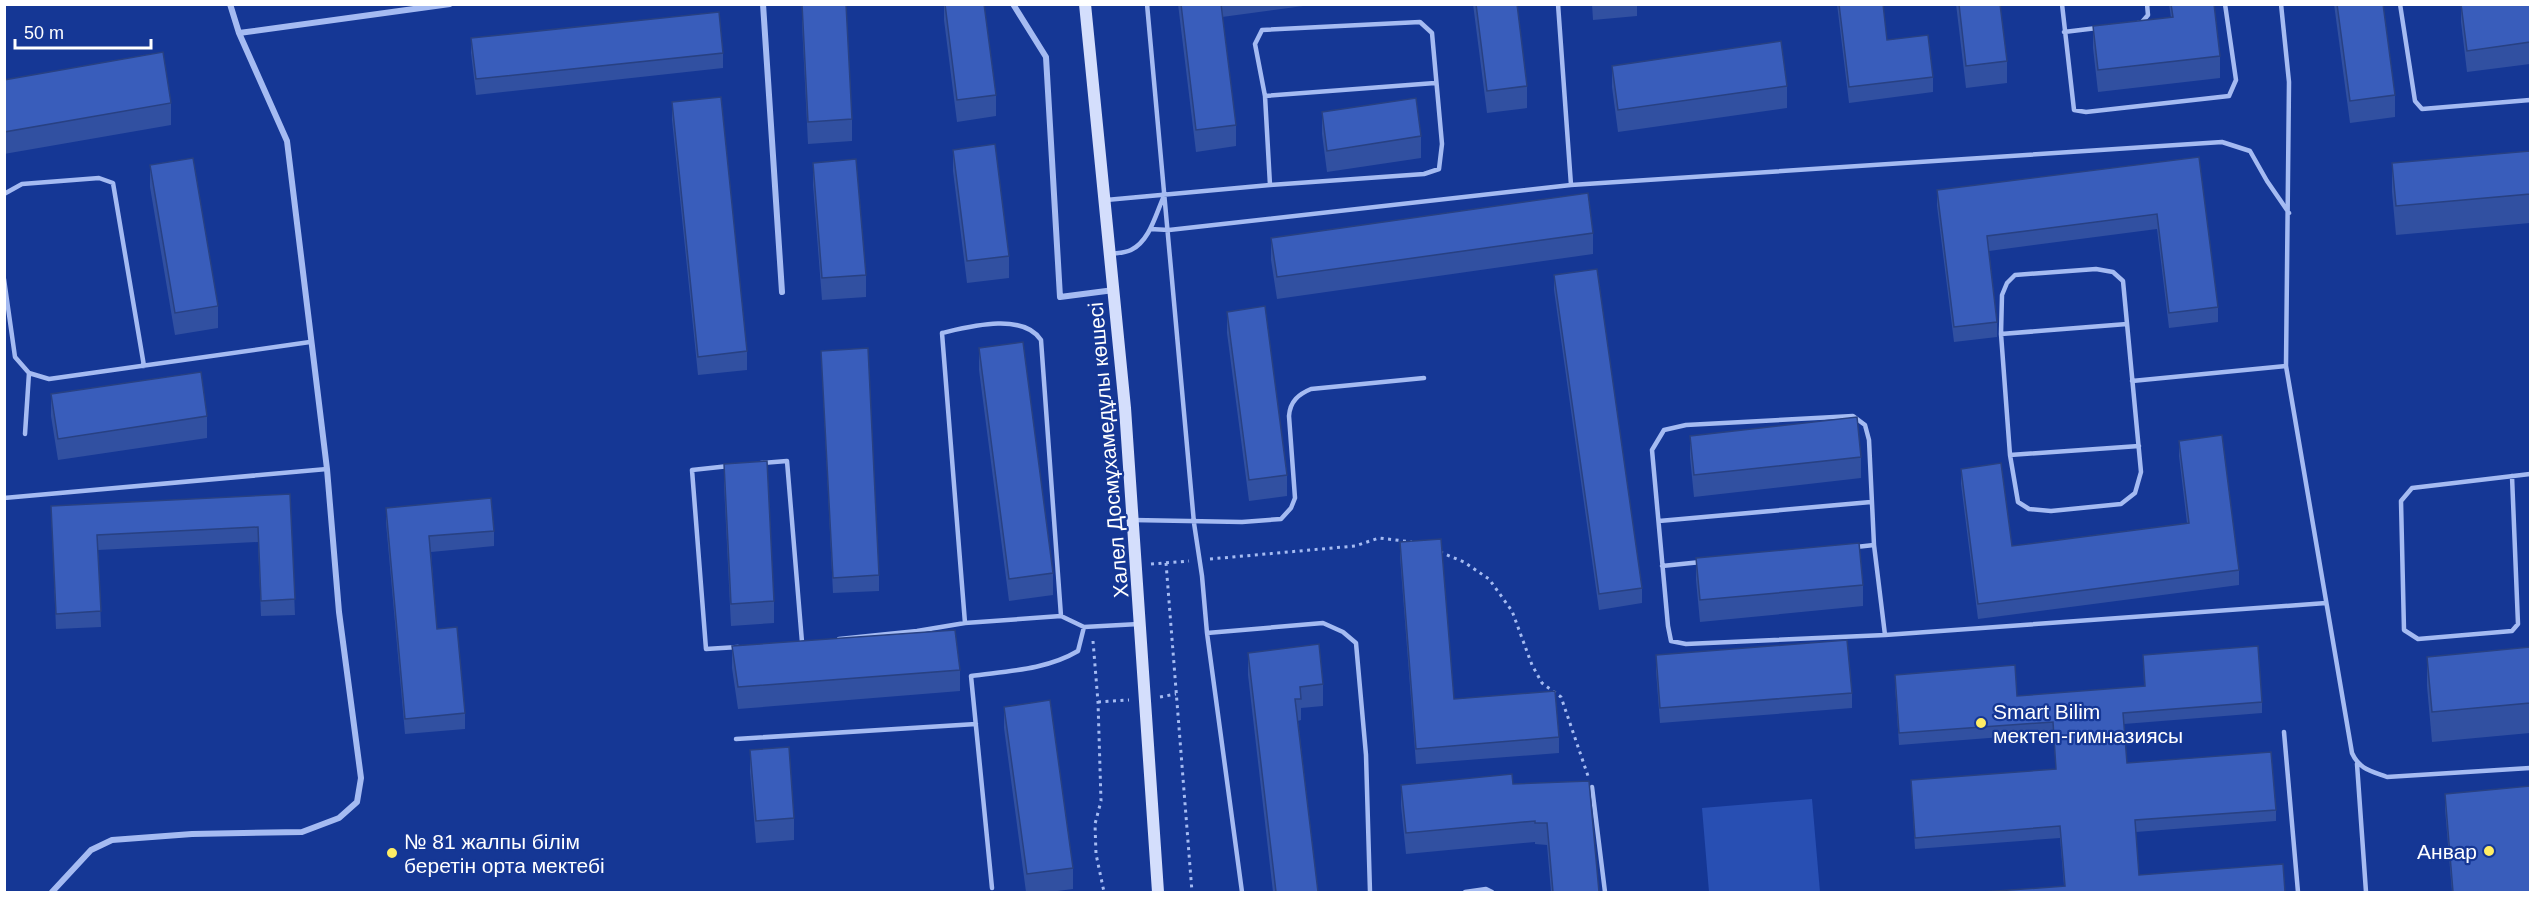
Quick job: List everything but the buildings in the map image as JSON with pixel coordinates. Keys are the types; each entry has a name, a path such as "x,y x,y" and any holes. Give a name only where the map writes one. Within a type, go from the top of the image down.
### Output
{"street":[{"path":"52,892 91,850 112,840 192,834 302,832 339,818 357,802 361,778 339,612 327,469 287,141 239,33 230,4"},
{"path":"239,33 450,4"},
{"path":"763,4 782,292"},
{"path":"1013,4 1046,57 1060,297 1115,290"},
{"name":"Халел Досмұхамедұлы көшесі","path":"1085,4 1115,290 1142,623 1144,699 1158,892"}],"lane":[{"path":"1147,4 1194,523 1242,892"},
{"path":"1558,4 1571,185"},
{"path":"2062,4 2074,110 2086,112 2229,96 2236,80 2226,4"},
{"path":"2131,24 2142,22 2148,15 2147,4"},
{"path":"2281,4 2289,82 2286,366 2352,753 2357,764 2366,892"},
{"path":"2400,4 2415,101 2422,109 2530,100"},
{"path":"1106,200 1270,184 1279,186 1424,174 1439,169 1442,144 1432,33 1420,22 1262,30 1255,44 1265,96 1270,184"},
{"path":"2064,32 2108,27"},
{"path":"1265,96 1435,83"},
{"path":"1150,229 1168,230 1571,185 2222,142 2250,151 2289,213"},
{"path":"4,194 22,184 99,178 112,183 144,366"},
{"path":"1111,254 1131,250 1141,242 1150,229 1165,194"},
{"path":"2096,268 2113,272 2123,281 2127,324 2141,472 2135,493 2121,504 2051,511 2029,509 2018,501 2010,455 2001,334 2002,295 2007,283 2015,275 2096,268"},
{"path":"4,279 15,357 29,373 49,379 310,342"},
{"path":"965,623 942,333 1000,324 1020,325 1036,333 1041,339 1061,616"},
{"path":"2001,334 2127,324"},
{"path":"2132,381 2286,366"},
{"path":"25,434 29,373"},
{"path":"1133,520 1194,523 1281,519 1291,508 1295,498 1289,408 1298,394 1311,389 1424,378"},
{"path":"1885,635 1874,545 1869,440 1865,424 1853,416 1686,424 1664,430 1652,450 1662,566 1671,640 1686,644 1885,635 2326,603"},
{"path":"2010,455 2139,446"},
{"path":"751,464 787,461 801,642"},
{"path":"740,465 692,470 706,649 742,646"},
{"path":"4,498 327,469"},
{"path":"2512,476 2518,624 2512,631 2418,639 2404,630 2401,501 2412,488 2512,476 2530,474"},
{"path":"1659,521 1871,502"},
{"path":"1850,548 1874,545"},
{"path":"1662,566 1709,561"},
{"path":"836,639 917,631 965,623 1061,616 1084,627 1142,623"},
{"path":"1207,633 1323,623 1343,632 1356,643 1366,755 1370,892"},
{"path":"992,888 971,676 1043,666 1063,660 1078,651 1084,627"},
{"path":"790,643 813,641"},
{"path":"736,739 976,724"},
{"path":"2284,732 2298,892"},
{"path":"2357,764 2387,777 2530,768"},
{"path":"1592,787 1605,892"},
{"path":"1466,892 1486,889 1492,892"}],"path":[{"path":"1137,565 1355,546 1379,538 1419,543"},
{"path":"1437,550 1464,562 1489,579 1512,611 1532,665 1542,683 1562,697 1592,787"},
{"path":"1166,563 1192,892"},
{"path":"1092,627 1098,702 1101,801 1095,824 1096,854 1104,892"}],"shaded area":[{"path":"1812,799 1820,892 1709,892 1702,808"}],"place":[{"name":"Smart Bilim мектеп-гимназиясы","path":"1981,723"},
{"name":"Анвар","path":"2489,851"},
{"name":"№ 81 жалпы білім беретін орта мектебі","path":"392,853"}]}
